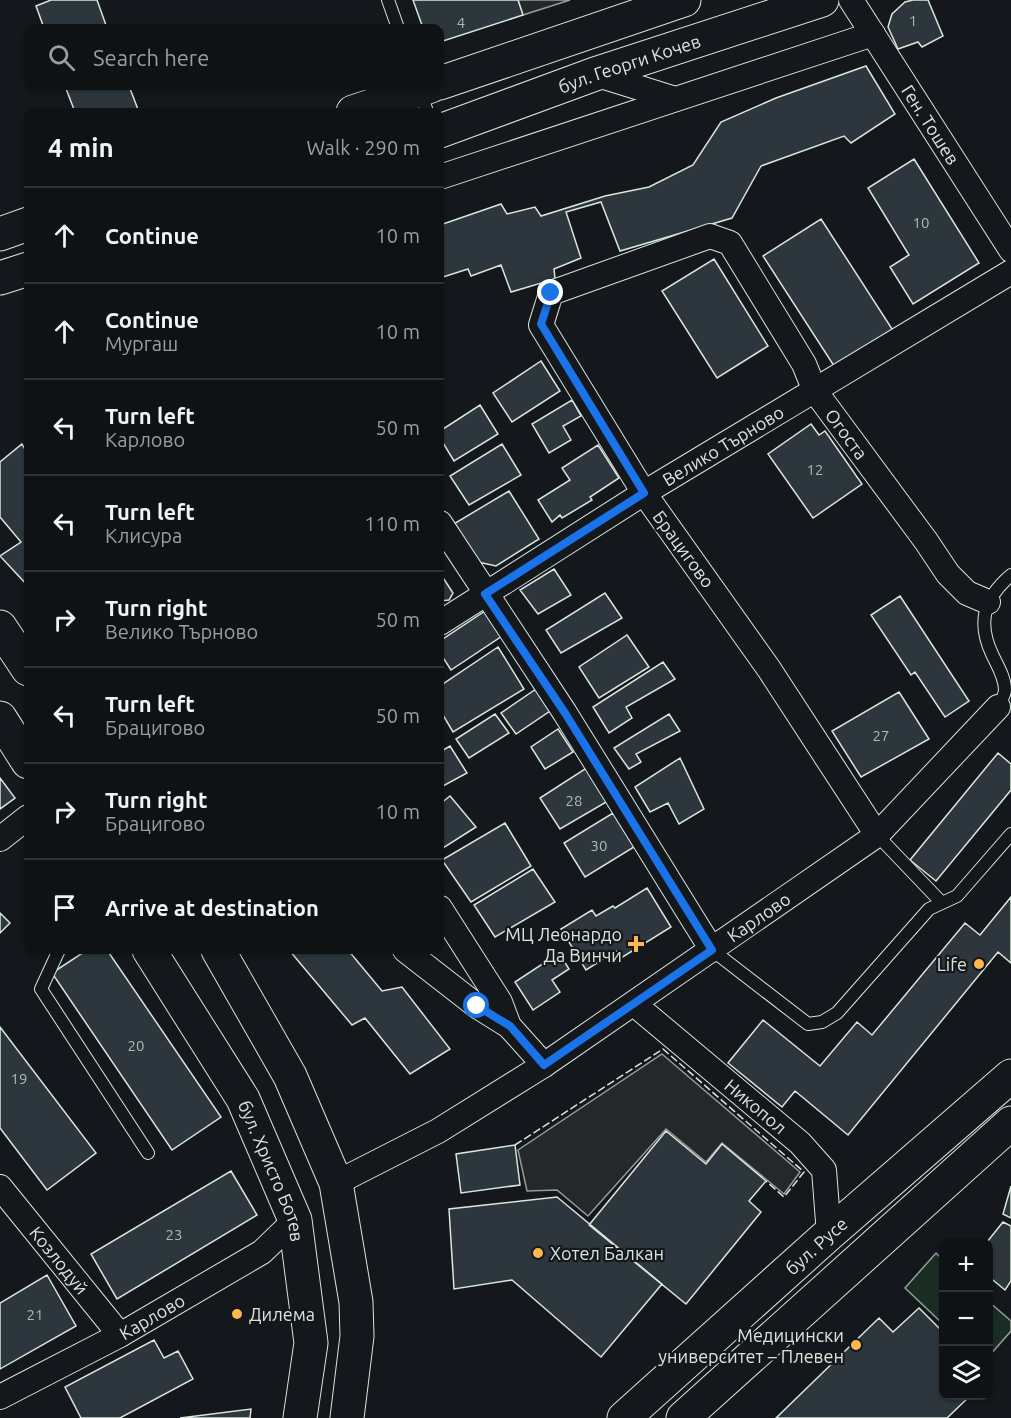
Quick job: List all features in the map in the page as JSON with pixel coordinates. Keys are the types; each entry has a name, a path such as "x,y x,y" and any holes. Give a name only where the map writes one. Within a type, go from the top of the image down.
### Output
{"main road":[{"path":"444,84 631,13 684,0"},
{"name":"бул. Георги Кочев","path":"444,130 595,74 822,0"},
{"path":"367,108 427,91"},
{"path":"0,234 24,225"},
{"path":"0,279 24,270"},
{"path":"0,627 24,663"},
{"path":"0,718 24,756"},
{"name":"бул. Христо Ботев","path":"152,954 243,1100 295,1220 311,1343 300,1418"},
{"path":"220,954 290,1076 336,1184 356,1302 357,1336 347,1418"},
{"name":"бул. Русе","path":"624,1418 829,1234 1011,1076"},
{"path":"683,1418 1011,1123"}],"street":[{"name":"Ген. Тошев","path":"851,0 1011,250"},
{"path":"444,176 873,34"},
{"path":"595,74 675,99"},
{"name":"Брацигово","path":"730,243 710,236 551,293 541,324 644,493 769,669 877,835"},
{"name":"Огоста","path":"730,243 804,364 815,391 948,574 967,593 988,602"},
{"name":"Велико Търново","path":"444,620 644,493 1011,272"},
{"path":"444,529 565,713 712,950"},
{"name":"Карлово","path":"336,1184 438,1131 544,1065 877,835 998,707"},
{"path":"0,840 24,820"},
{"path":"444,914 500,1002 510,1026"},
{"path":"410,954 477,1006 510,1026 544,1065"},
{"name":"Никопол","path":"634,1004 800,1143 824,1170 829,1234"},
{"name":"Козлодуй","path":"0,1187 120,1335"},
{"name":"Карлово","path":"0,1397 120,1335 262,1252 295,1220"}],"lane":[{"path":"388,0 397,24"},
{"path":"998,707 1005,691 1002,676 990,651 983,621 988,602 995,589 1011,575"},
{"path":"712,950 808,1024 822,1022 837,1013 929,909 957,896 1011,834"},
{"path":"877,835 942,903"},
{"path":"57,954 41,988 148,1154"}],"green space":[{"path":"936,1253 939,1256 939,1320 905,1288"},
{"path":"993,1305 1011,1321 1011,1331 993,1351"}],"shaded area":[{"path":"518,0 570,0 523,15"},
{"path":"662,1054 800,1172 784,1194 722,1143 706,1162 666,1129 588,1216 557,1190 527,1191 518,1150"}],"building":[{"path":"51,0 97,0 106,24 43,24 36,6"},
{"path":"413,0 518,0 523,15 444,41 444,24 422,24"},
{"path":"928,0 943,36 922,47 918,42 898,49 888,27 892,14 905,2"},
{"path":"866,66 895,114 851,143 844,136 761,166 732,218 620,251 601,202 566,212 581,258 554,269 555,279 511,292 501,265 471,276 468,269 444,277 444,224 501,204 507,214 535,207 541,216 605,196 649,187 693,165 721,122 776,98"},
{"path":"67,90 131,90 137,108 73,108"},
{"path":"914,159 979,263 913,304 890,267 909,255 868,188"},
{"path":"821,219 894,332 836,369 763,256"},
{"path":"714,259 768,346 717,378 662,291"},
{"path":"541,361 560,391 512,422 493,393"},
{"path":"572,400 581,416 563,426 571,440 549,453 532,424"},
{"path":"480,405 498,434 454,461 444,445 444,428"},
{"path":"811,424 819,435 825,431 862,484 813,518 768,454"},
{"path":"22,444 24,448 24,582 0,556 21,542 0,517 0,462"},
{"path":"502,444 521,475 469,505 450,476"},
{"path":"598,445 619,478 590,497 592,500 562,518 560,515 552,522 538,500 570,480 562,468"},
{"path":"509,491 539,539 496,566 469,560 447,528"},
{"path":"554,569 571,595 538,614 520,590"},
{"path":"444,579 453,593 449,600 444,601"},
{"path":"605,593 622,618 561,653 546,630"},
{"path":"900,596 969,701 945,717 915,672 911,675 871,615"},
{"path":"485,611 502,636 451,670 444,659 444,638"},
{"path":"627,635 649,667 599,698 579,667"},
{"path":"498,647 524,689 453,732 444,717 444,683"},
{"path":"663,662 675,679 626,707 632,718 609,733 593,707"},
{"path":"536,689 550,711 516,734 501,713"},
{"path":"899,692 929,739 861,777 832,731"},
{"path":"495,714 509,733 469,758 456,739"},
{"path":"669,714 680,731 636,754 641,762 629,769 614,748"},
{"path":"558,729 573,752 545,769 531,747"},
{"path":"450,746 467,773 444,785 444,750"},
{"path":"998,753 1011,764 1011,790 936,881 910,860"},
{"path":"680,758 704,809 679,824 668,803 650,812 635,787"},
{"path":"588,767 608,801 560,829 540,798"},
{"path":"0,778 15,798 0,809"},
{"path":"450,796 476,827 444,847 444,801"},
{"path":"613,813 634,847 585,877 564,843"},
{"path":"505,823 531,866 471,902 444,863 444,859"},
{"path":"533,869 555,902 495,937 474,905"},
{"path":"647,888 671,927 621,958 616,951 586,970 561,929 592,910 596,916 613,906 615,908"},
{"path":"1011,897 1011,963 998,952 848,1135 795,1091 782,1107 728,1063 763,1020 820,1066 857,1022 872,1035 965,923 980,935"},
{"path":"0,913 10,923 0,933"},
{"path":"559,953 569,969 552,980 560,992 533,1010 515,982"},
{"path":"81,954 110,954 221,1117 172,1150 52,973"},
{"path":"292,954 351,954 382,991 402,987 450,1049 410,1074 365,1018 352,1025"},
{"path":"0,1027 96,1153 47,1190 0,1128"},
{"path":"666,1131 706,1164 722,1144 766,1181 749,1201 761,1212 686,1304 589,1225"},
{"path":"515,1145 520,1185 461,1193 456,1154"},
{"path":"231,1171 257,1215 117,1299 91,1254"},
{"path":"1011,1186 1011,1218 1003,1214"},
{"name":"Хотел Балкан","path":"557,1197 662,1284 601,1357 512,1280 454,1289 449,1209"},
{"path":"1003,1222 1011,1226 1011,1281 1005,1290 993,1280 993,1238 990,1238"},
{"path":"47,1275 76,1326 0,1369 0,1303"},
{"path":"919,1308 939,1328 939,1400 966,1400 947,1418 776,1418 879,1318 893,1332"},
{"path":"154,1340 164,1358 178,1351 193,1379 120,1418 81,1418 65,1387"},
{"path":"251,1409 250,1418 180,1418"}],"fence":[{"path":"515,1145 663,1049 804,1172 784,1197 766,1181"}],"place":[{"name":"МЦ Леонардо Да Винчи","path":"636,944"},
{"name":"Life","path":"979,964"},
{"name":"Хотел Балкан","path":"538,1253"},
{"name":"Дилема","path":"237,1314"},
{"name":"Медицински университет – Плевен","path":"856,1345"}],"route":[{"path":"477,1006 510,1026 544,1065 712,950 565,713 485,594 644,493 541,324 551,293"}]}
